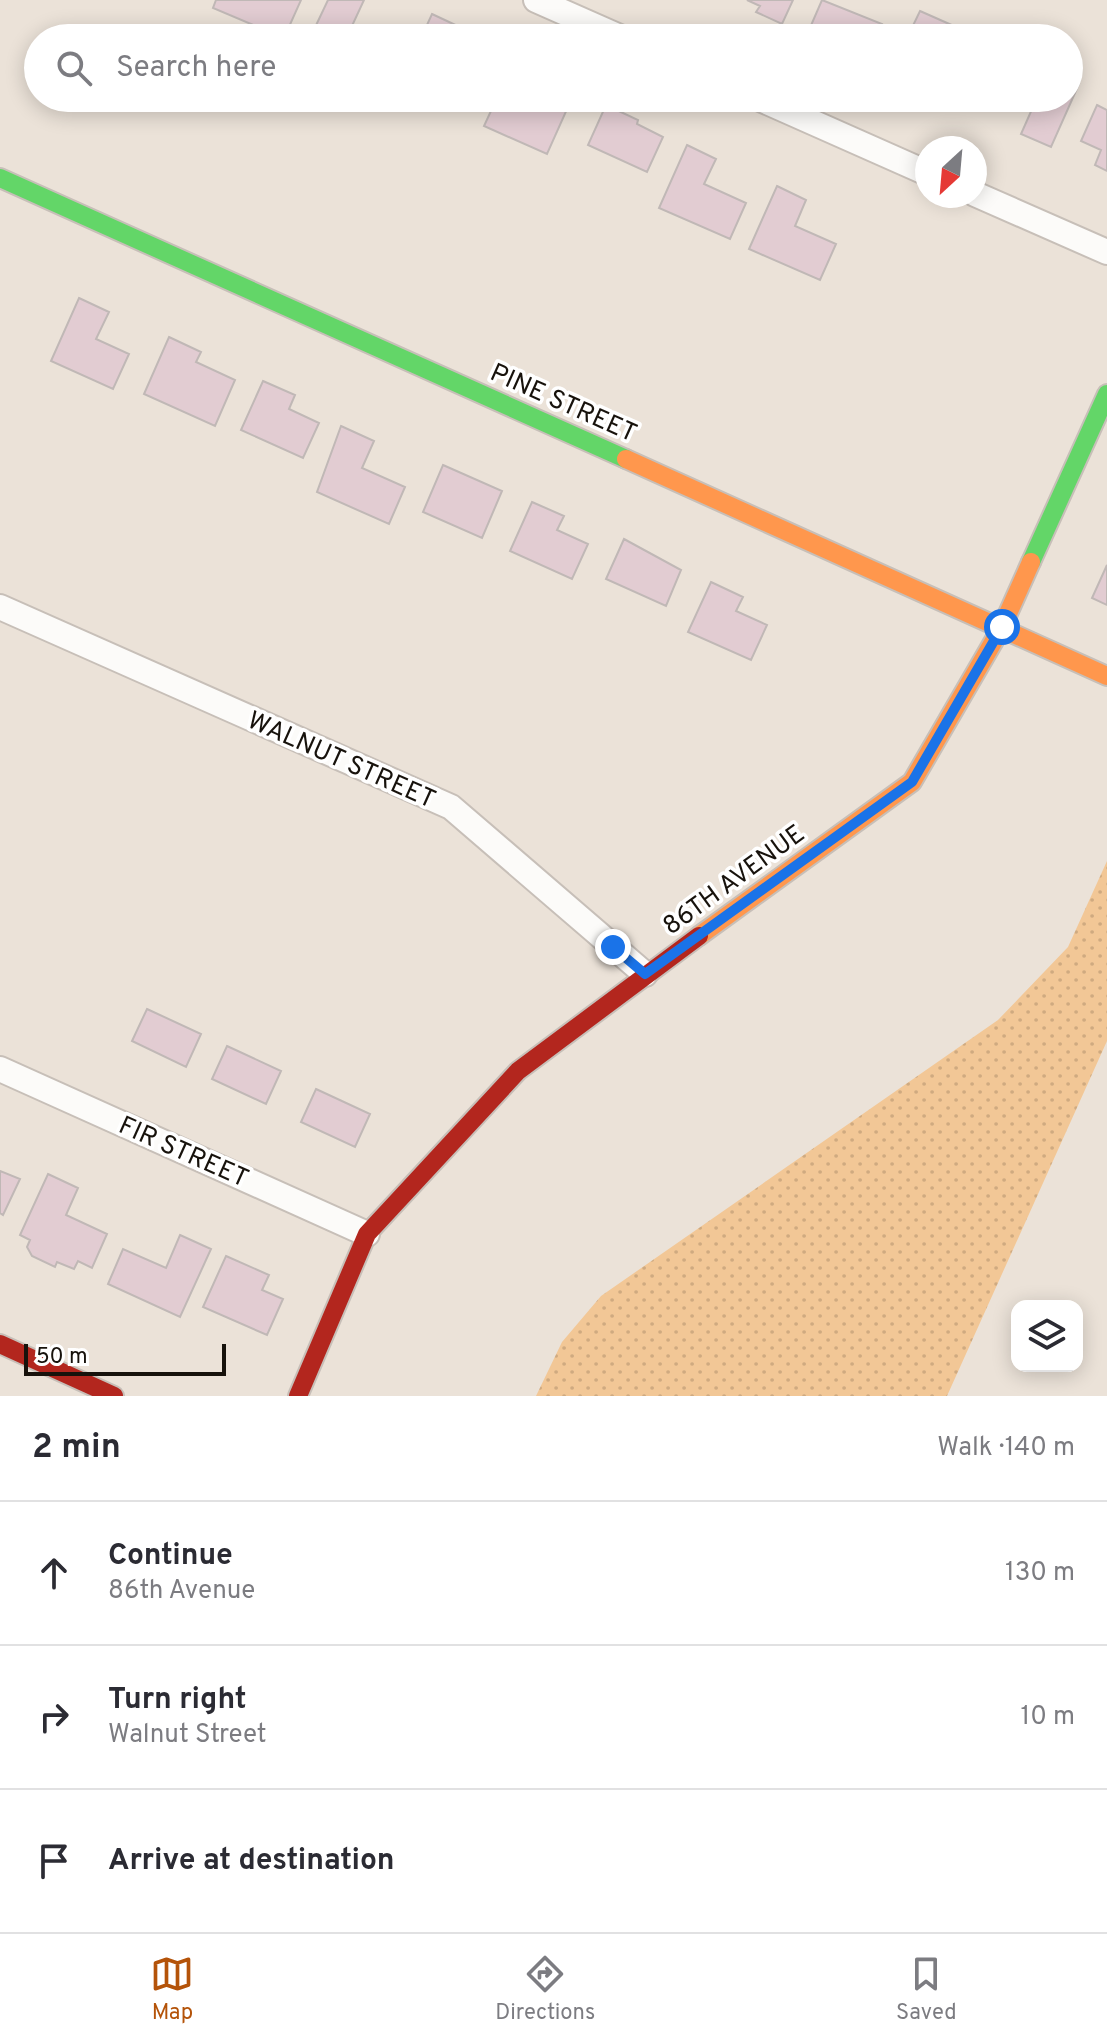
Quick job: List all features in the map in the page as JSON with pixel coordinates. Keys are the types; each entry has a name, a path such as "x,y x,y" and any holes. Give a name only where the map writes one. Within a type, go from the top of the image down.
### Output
{"street":[{"path":"536,0 590,24"},
{"path":"790,112 915,168"},
{"name":"PINE STREET","path":"0,178 1107,676"},
{"path":"987,199 1107,252"},
{"name":"86TH AVENUE","path":"298,1396 367,1234 518,1071 645,974 912,782 1002,627 1107,394"},
{"name":"WALNUT STREET","path":"0,607 451,807 645,974"},
{"name":"FIR STREET","path":"0,1069 367,1234"},
{"path":"0,1344 114,1396"}],"shaded area":[{"path":"1107,861 1107,1041 947,1396 536,1396 562,1342 601,1296 998,1020 1068,947"}],"building":[{"path":"216,0 301,0 290,24 251,24 213,8"},
{"path":"328,0 364,0 353,24 317,24"},
{"path":"747,0 793,0 782,24 756,12 760,6"},
{"path":"822,0 882,24 812,24"},
{"path":"920,11 949,24 914,24"},
{"path":"432,14 453,24 427,24"},
{"path":"1097,105 1107,110 1107,171 1095,165 1101,150 1081,141"},
{"path":"490,112 566,112 547,154 484,126"},
{"path":"603,112 621,112 663,137 647,172 588,145"},
{"path":"1031,112 1067,112 1051,147 1021,134"},
{"path":"687,145 716,159 704,184 746,203 730,239 659,208"},
{"path":"777,186 806,200 795,226 836,244 820,280 749,249"},
{"path":"79,298 109,312 96,339 129,354 113,389 51,361"},
{"path":"169,337 201,352 196,362 235,380 215,426 144,394"},
{"path":"263,381 295,395 289,409 319,423 303,458 241,430"},
{"path":"341,426 374,441 362,468 405,487 389,524 317,492"},
{"path":"443,465 502,491 482,538 423,512"},
{"path":"532,502 564,516 557,530 588,544 572,579 510,551"},
{"path":"624,539 681,570 666,606 606,579"},
{"path":"1107,565 1107,605 1092,598"},
{"path":"711,582 743,597 736,611 767,625 751,660 688,632"},
{"path":"147,1009 201,1034 186,1067 132,1041"},
{"path":"227,1046 281,1071 266,1104 212,1079"},
{"path":"316,1089 370,1114 355,1147 301,1122"},
{"path":"0,1171 20,1179 3,1215 0,1213"},
{"path":"48,1174 78,1188 66,1215 107,1234 92,1268 78,1261 74,1269 57,1262 55,1267 32,1256 27,1247 30,1240 20,1235"},
{"path":"180,1235 211,1249 180,1317 108,1284 123,1249 166,1268"},
{"path":"226,1256 269,1275 262,1290 283,1299 267,1335 203,1307"}],"traffic: fast":[{"path":"0,178 626,459"},
{"path":"1031,562 1107,394"}],"traffic: slow":[{"path":"626,459 1107,676"},
{"path":"699,936 912,782 1002,627 1031,562"}],"traffic: jam":[{"path":"298,1396 367,1234 518,1071 699,936"},
{"path":"0,1344 114,1396"}],"route":[{"path":"613,947 645,974 912,782 1002,627"}]}
